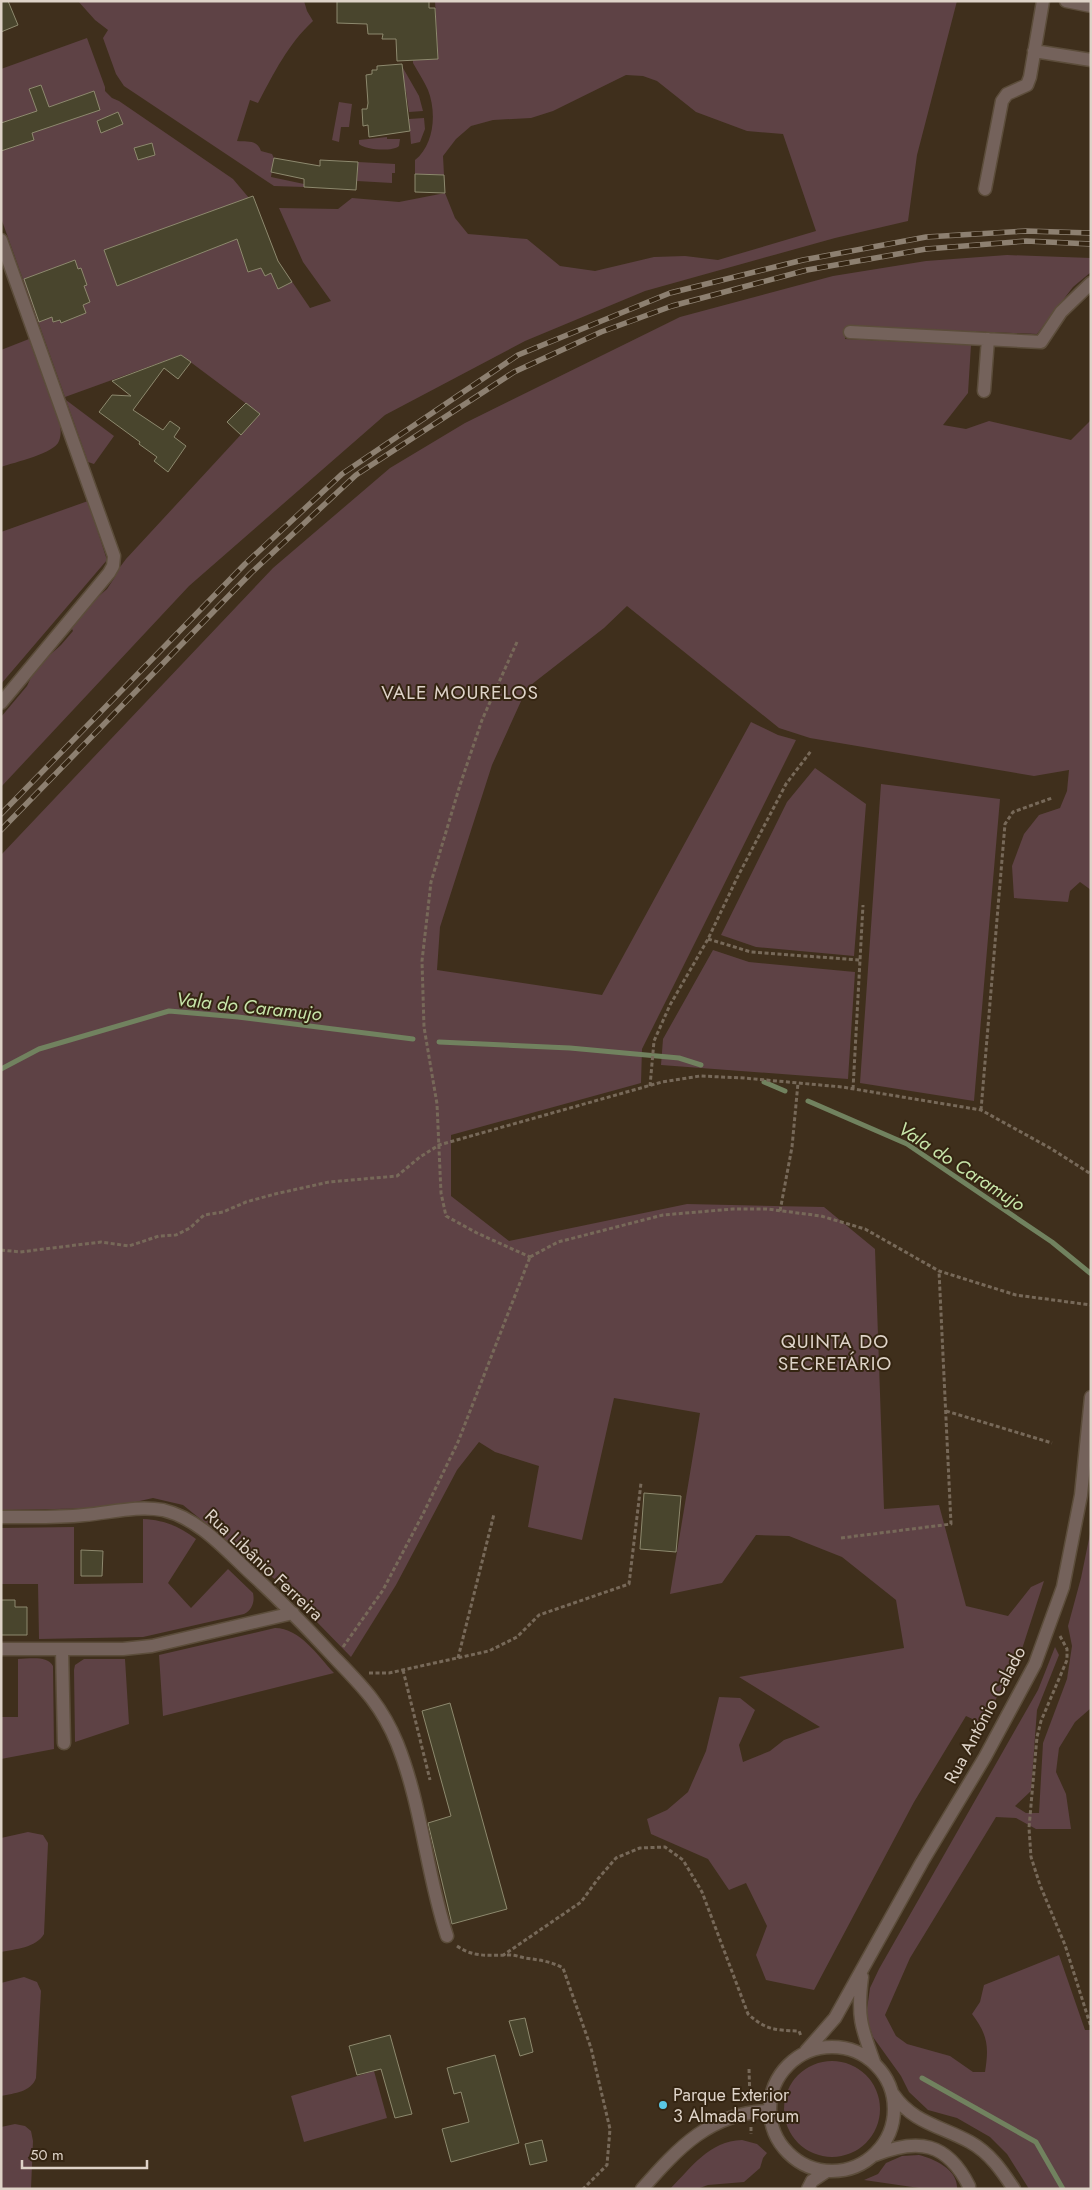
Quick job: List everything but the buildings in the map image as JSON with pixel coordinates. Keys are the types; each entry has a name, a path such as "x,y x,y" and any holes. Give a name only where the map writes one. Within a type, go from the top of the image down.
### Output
{"street":[{"path":"985,189 1002,101 1007,94 1027,84 1043,1"},
{"path":"1066,1 1091,6"},
{"path":"1034,51 1091,60"},
{"path":"1,240 114,556 113,566 109,573 1,703"},
{"path":"850,332 1041,342 1061,312 1091,283"},
{"path":"984,391 988,339"},
{"name":"Rua António Calado","path":"806,2051 835,2018 922,1862 990,1748 1035,1664 1063,1587 1081,1496 1091,1397"},
{"name":"Rua Libânio Ferreira","path":"1,1517 70,1516 142,1508 176,1514 189,1519 206,1533 293,1613 373,1699 397,1743 417,1809 439,1912 447,1936"},
{"path":"1,1650 123,1649 152,1646 293,1613"},
{"path":"62,1649 64,1743"},
{"name":"Rua António Calado","path":"862,1970 859,2000 860,2023 874,2062"},
{"path":"969,2186 955,2165 945,2155 933,2148 910,2144 892,2148 873,2156 859,2165 844,2170 827,2171 809,2167 787,2153 772,2128 769,2111 775,2081 787,2064 806,2051 821,2046 837,2046 858,2052 874,2062 884,2075 901,2105 911,2114 971,2142 985,2152 997,2164 1014,2189"},
{"path":"873,2156 882,2145 892,2126 894,2108 892,2092"},
{"path":"642,2189 692,2137 709,2126 729,2117 750,2111 769,2111"},
{"path":"808,2189 812,2180 827,2171"}],"path":[{"path":"516,642 482,720 431,882 422,961 424,1027 437,1104 441,1193 446,1216 477,1233 530,1257"},
{"path":"650,1086 654,1041 670,1005 708,939 737,878 786,784 811,751"},
{"path":"981,1110 1005,824 1013,812 1052,798"},
{"path":"852,1089 863,905"},
{"path":"708,939 750,952 859,960"},
{"path":"1,1250 20,1252 102,1242 129,1246 159,1236 176,1236 190,1228 204,1216 223,1212 246,1202 329,1182 396,1176 420,1156 439,1145 650,1086 700,1076 744,1078 852,1089 981,1110 1050,1148 1091,1174"},
{"path":"780,1211 792,1147 798,1083"},
{"path":"641,1483 629,1584 539,1615 517,1637 489,1651 389,1673 343,1665 424,1514 458,1442 530,1257 558,1242 663,1215 733,1209 780,1211 821,1216 865,1229 939,1271 1016,1295 1091,1305"},
{"path":"841,1538 951,1524 939,1271"},
{"path":"946,1411 1052,1442"},
{"path":"458,1658 494,1514"},
{"path":"1048,1628 1062,1638 1067,1649 1067,1660 1041,1721 1029,1828 1031,1857 1040,1885 1065,1944 1091,2027"},
{"path":"403,1670 430,1780"},
{"path":"502,1956 581,1902 616,1858 640,1848 665,1847 683,1860 702,1892 748,2014 761,2026 798,2031 806,2051"},
{"path":"447,1936 453,1944 470,1954 491,1957 512,1954 550,1961 563,1968 590,2048 610,2129 607,2166 583,2189"}],"shaded area":[{"path":"78,1 304,1 313,21 289,49 258,103 250,100 237,141 254,143 261,151 272,154 274,158 271,177 304,184 304,187 274,186 124,86 116,74 103,38 108,30 95,20"},
{"path":"435,1 957,1 917,155 908,221 835,238 645,291 525,341 385,415 189,586 1,787 1,717 27,686 34,671 61,645 73,631 71,627 91,603 107,589 126,559 260,414 181,355 65,397 1,218 1,69 87,38 105,91 112,98 233,179 249,198 254,199 278,261 310,308 331,301 303,262 279,208 338,209 352,198 399,202 445,193 455,218 468,234 527,239 560,266 595,271 654,257 685,256 718,260 816,231 783,134 747,131 696,112 657,81 643,76 626,75 553,111 531,118 493,120 471,126 456,139 443,156 444,175 415,174 415,160 421,154 430,137 433,118 428,90 413,60 438,59"},
{"path":"403,68 419,96 423,111 409,112 406,91 404,91"},
{"path":"339,102 352,104 349,127 341,127 339,142 332,140"},
{"path":"424,118 425,129 420,142 411,144 409,119"},
{"path":"387,137 387,139 400,139 399,146 379,150 367,148 359,144 359,140"},
{"path":"358,162 395,164 395,173 392,173 392,183 357,181"},
{"path":"1007,255 1091,258 1091,272 1073,287 1037,334 847,326 845,339 971,345 968,393 943,425 966,429 989,421 1071,440 1091,420 1091,890 1080,882 1070,891 1068,902 1014,898 1012,866 1024,834 1039,815 1060,808 1067,791 1069,770 1034,776 810,738 779,728 627,606 604,628 527,688 492,765 440,927 437,970 602,995 751,722 778,735 796,740 642,1049 641,1083 451,1135 451,1196 509,1241 687,1204 824,1207 875,1249 884,1509 939,1505 966,1606 1008,1616 1031,1587 1044,1581 1022,1649 983,1724 966,1716 914,1802 814,1990 766,1980 756,1955 767,1926 746,1883 729,1890 708,1859 651,1834 647,1819 667,1810 688,1792 706,1751 719,1697 740,1698 755,1710 739,1745 743,1762 770,1751 784,1740 820,1727 739,1677 904,1648 896,1600 842,1557 789,1536 756,1535 722,1583 670,1594 700,1413 614,1398 582,1540 528,1527 539,1466 495,1452 479,1442 457,1470 396,1585 351,1657 277,1581 183,1505 153,1498 109,1508 1,1510 1,855 273,568 390,468 465,423 680,317 833,276 926,261"},
{"path":"29,339 60,425 60,437 56,446 50,450 1,467 1,350"},
{"path":"66,400 114,436 94,464 88,462"},
{"path":"88,501 107,560 1,684 1,532"},
{"path":"815,768 866,804 854,956 756,947 721,935 787,802"},
{"path":"881,784 1000,799 974,1101 860,1083"},
{"path":"713,950 749,962 855,972 848,1079 661,1065 663,1039"},
{"path":"143,1519 171,1524 196,1539 168,1583 191,1608 228,1569 253,1593 251,1608 244,1614 143,1637 39,1639 38,1584 1,1584 1,1528 74,1527 74,1584 143,1583"},
{"path":"1091,1529 1091,1708 1075,1722 1059,1748 1056,1772 1066,1794 1071,1829 1036,1829 1016,1818 996,1817 910,1958 885,2015 896,2036 907,2044 950,2056 973,2072 985,2072 986,2042 981,2028 972,2014 980,2002 984,1985 1059,1955 1085,2030 1091,2030 1091,2189 1029,2189 1007,2154 990,2137 957,2118 928,2110 909,2092 901,2076 873,2037 866,2016 870,1988 879,1969 1038,1690 1055,1647 1059,1655 1037,1710 1031,1791 1015,1806 1026,1813 1039,1813 1043,1743 1067,1679 1072,1646 1068,1626 1081,1578"},
{"path":"275,1628 293,1633 308,1644 334,1673 163,1716 159,1655"},
{"path":"18,1659 47,1660 53,1666 54,1749 1,1759 1,1717 18,1717"},
{"path":"84,1659 125,1659 129,1724 75,1742 74,1670 75,1665"},
{"path":"28,1832 43,1835 48,1843 44,1934 31,1945 1,1952 1,1838"},
{"path":"24,1977 37,1982 41,1991 36,2078 34,2083 26,2089 1,2096 1,1983"},
{"path":"832,2061 850,2065 866,2075 876,2091 880,2109 876,2127 866,2143 850,2153 832,2157 814,2153 798,2143 788,2127 784,2109 788,2091 798,2075 814,2065"},
{"path":"374,2071 387,2118 304,2142 291,2096"},
{"path":"15,2124 25,2126 31,2131 33,2141 31,2189 1,2189 1,2127"},
{"path":"742,2140 757,2144 767,2153 763,2158 760,2168 744,2182 708,2185 697,2189 670,2189 694,2164 711,2150 730,2141"},
{"path":"919,2155 944,2166 954,2176 957,2189 926,2189 864,2180 878,2174 886,2163 902,2156"}],"waterway":[{"name":"Vala do Caramujo","path":"1,1069 39,1049 169,1011 238,1017 413,1039"},
{"name":"Vala do Caramujo","path":"439,1042 570,1048 679,1058 701,1065"},
{"name":"Vala do Caramujo","path":"764,1082 785,1091"},
{"name":"Vala do Caramujo","path":"808,1101 907,1144 1052,1242 1090,1273"},
{"name":"Vala do Caramujo","path":"922,2078 1036,2142 1063,2189"}],"railway":[{"path":"1,814 245,564 342,474 518,355 670,293 803,260 926,237 1026,231 1091,233"},
{"path":"1,830 251,573 356,475 514,372 601,332 672,306 807,270 926,249 1026,241 1091,244"}],"place":[{"name":"Parque Exterior 3 Almada Forum","path":"663,2105"}],"district":[{"name":"VALE MOURELOS","path":"460,692"},
{"name":"QUINTA DO SECRETÁRIO","path":"835,1352"}]}
